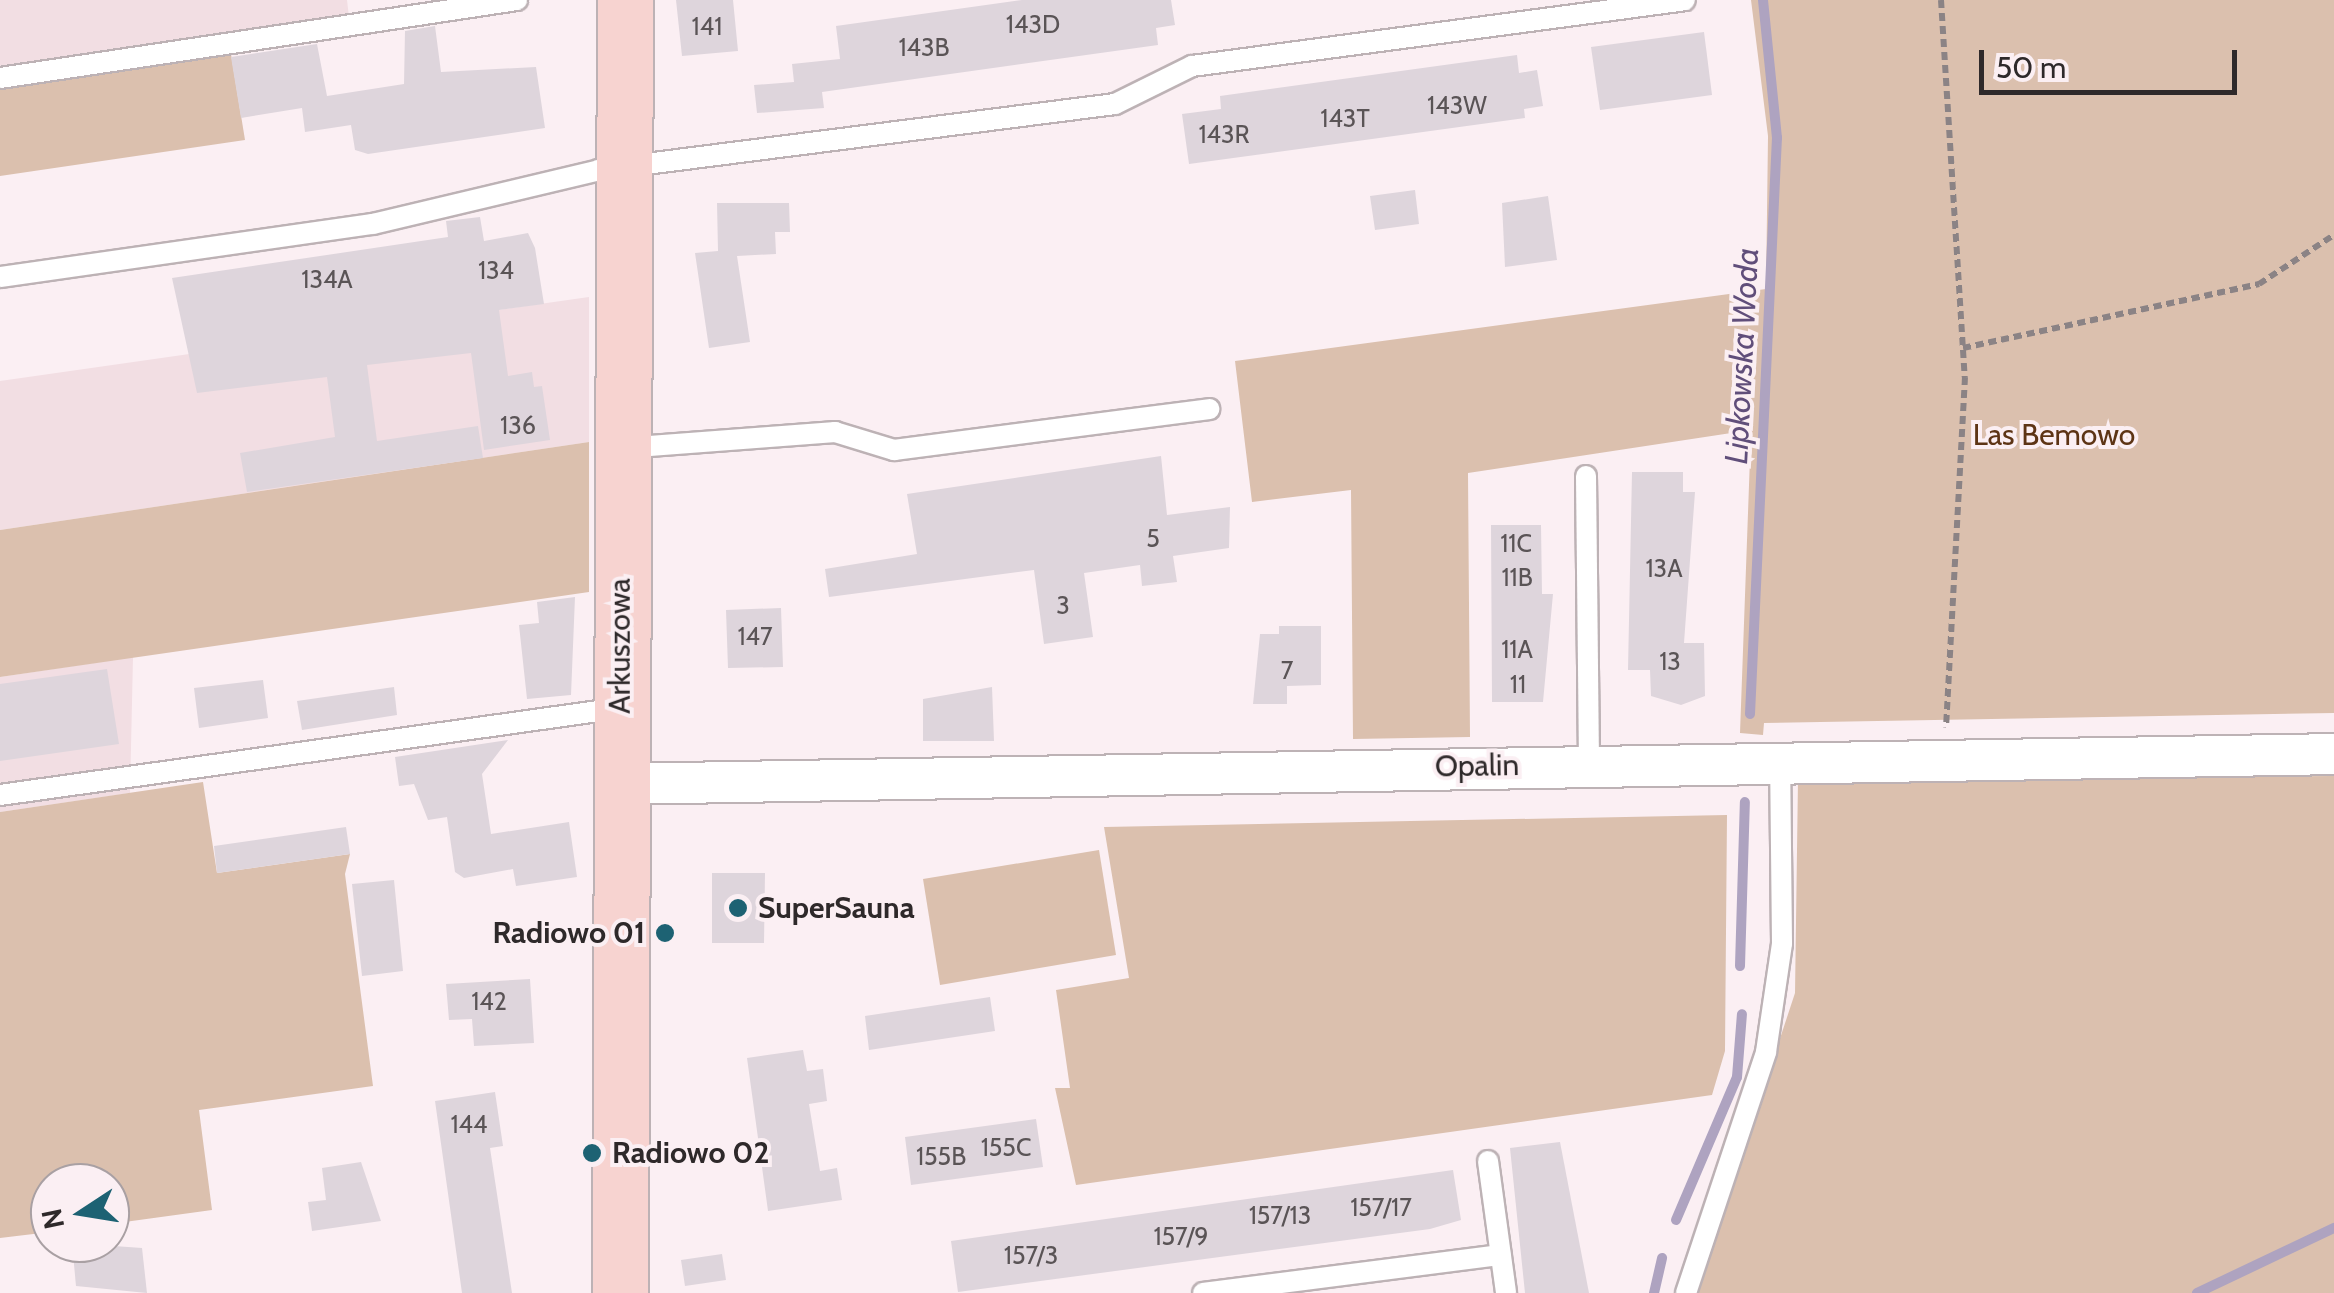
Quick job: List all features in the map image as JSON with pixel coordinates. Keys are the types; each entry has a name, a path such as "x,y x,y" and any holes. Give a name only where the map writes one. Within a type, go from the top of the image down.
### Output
{"main road":[{"name":"Arkuszowa","path":"620,1293 624,0"}],"street":[{"name":"Opalin","path":"620,784 1944,756 2334,754"}],"lane":[{"path":"0,78 517,0"},
{"path":"0,278 373,224 452,199 624,170 1115,104 1192,66 1686,0"},
{"path":"621,448 835,432 894,450 1209,409"},
{"path":"1586,476 1589,764"},
{"path":"0,795 620,708"},
{"path":"1686,1293 1694,1247 1766,1052 1782,943 1780,762"},
{"path":"1488,1161 1506,1293"},
{"path":"1203,1293 1502,1255"}],"path":[{"path":"1940,0 1963,348 1944,756"},
{"path":"1963,348 2259,284 2334,235"}],"shaded area":[{"path":"0,0 347,0 349,17 0,69"},
{"path":"589,297 589,442 0,530 0,381"},
{"path":"133,657 130,793 0,812 0,677"}],"green space":[{"name":"Las Bemowo","path":"1751,0 2334,0 2334,713 1764,723 1763,735 1740,733 1751,430 1468,473 1470,737 1353,739 1351,490 1252,502 1235,361 1766,289 1768,136"},
{"path":"231,54 245,140 0,176 0,89"},
{"path":"589,442 589,592 0,677 0,530"},
{"path":"2334,776 2334,1293 1696,1293 1795,993 1798,779"},
{"path":"203,782 217,873 350,854 345,874 373,1086 199,1110 212,1210 130,1221 130,1163 30,1163 30,1234 0,1238 0,812"},
{"path":"1727,815 1725,1051 1712,1095 1076,1185 1055,1088 1070,1088 1056,990 1129,978 1104,827"},
{"path":"1099,850 1116,955 940,985 923,879"}],"building":[{"path":"676,0 733,0 738,51 682,56"},
{"path":"1022,0 1171,0 1175,25 1156,28 1158,45 822,92 824,108 757,113 754,85 794,82 792,64 840,59 836,26"},
{"path":"435,26 441,72 536,67 545,128 368,154 355,150 351,125 305,132 302,108 241,118 231,57 317,44 327,96 404,84 405,31"},
{"path":"1704,32 1712,95 1600,110 1591,47"},
{"path":"1517,55 1519,73 1537,70 1543,106 1524,109 1525,118 1189,164 1182,114 1221,109 1220,96"},
{"path":"1415,190 1419,224 1375,230 1370,196"},
{"path":"1548,196 1557,260 1505,267 1502,203"},
{"path":"717,203 789,203 790,232 775,232 776,254 737,256 750,342 709,348 695,253 718,251"},
{"path":"480,217 484,241 528,233 535,248 544,304 499,310 508,376 532,372 534,387 542,386 550,440 484,450 471,353 367,365 377,441 478,426 483,458 247,492 240,453 335,437 327,377 197,393 172,278 448,237 446,221"},
{"path":"1161,456 1167,515 1230,507 1229,548 1173,556 1177,582 1142,586 1140,565 1084,573 1093,637 1044,644 1034,570 829,597 825,569 917,554 907,494"},
{"path":"1632,472 1683,472 1683,492 1695,492 1684,643 1704,643 1705,696 1681,705 1651,696 1650,670 1628,670"},
{"path":"1491,525 1541,525 1542,594 1553,594 1543,702 1492,702"},
{"path":"575,597 571,695 527,699 519,625 539,623 537,602"},
{"path":"781,608 783,667 728,668 726,610"},
{"path":"1279,626 1321,626 1321,685 1287,686 1287,704 1253,704 1260,634 1279,634"},
{"path":"107,669 119,744 0,761 0,684"},
{"path":"263,680 268,718 199,728 194,688"},
{"path":"394,687 397,715 302,730 297,701"},
{"path":"992,687 994,741 923,741 923,699"},
{"path":"508,740 482,774 491,834 569,822 577,877 516,886 513,869 464,878 455,872 447,817 428,820 414,784 399,786 395,757"},
{"path":"346,827 350,854 217,873 214,846"},
{"name":"SuperSauna","path":"712,873 765,873 764,943 712,943"},
{"path":"394,880 403,971 362,976 352,884"},
{"path":"530,979 534,1043 474,1046 472,1019 449,1020 446,984"},
{"path":"990,997 995,1031 869,1050 865,1016"},
{"path":"803,1050 807,1071 823,1069 827,1101 809,1104 820,1171 837,1168 842,1200 768,1211 747,1058"},
{"path":"495,1092 503,1146 490,1148 512,1293 462,1293 435,1101"},
{"path":"1036,1119 1043,1167 911,1185 905,1137"},
{"path":"1560,1142 1589,1293 1525,1293 1510,1148"},
{"path":"361,1162 381,1221 312,1231 308,1202 326,1200 322,1168"},
{"path":"1453,1170 1461,1220 1430,1229 958,1292 951,1241"},
{"path":"130,1247 142,1248 147,1293 76,1286 74,1263 130,1263"},
{"path":"722,1254 726,1280 685,1286 681,1260"}],"waterway":[{"name":"Lipkowska Woda","path":"1750,714 1777,138 1763,0"},
{"name":"Lipkowska Woda","path":"1740,966 1745,802"},
{"name":"Lipkowska Woda","path":"1676,1220 1737,1077 1742,1014"},
{"path":"2197,1293 2334,1228"},
{"name":"Lipkowska Woda","path":"1654,1293 1662,1258"}],"place":[{"name":"SuperSauna","path":"738,908"},
{"name":"Radiowo 01","path":"665,933"},
{"name":"Radiowo 02","path":"592,1153"}]}
